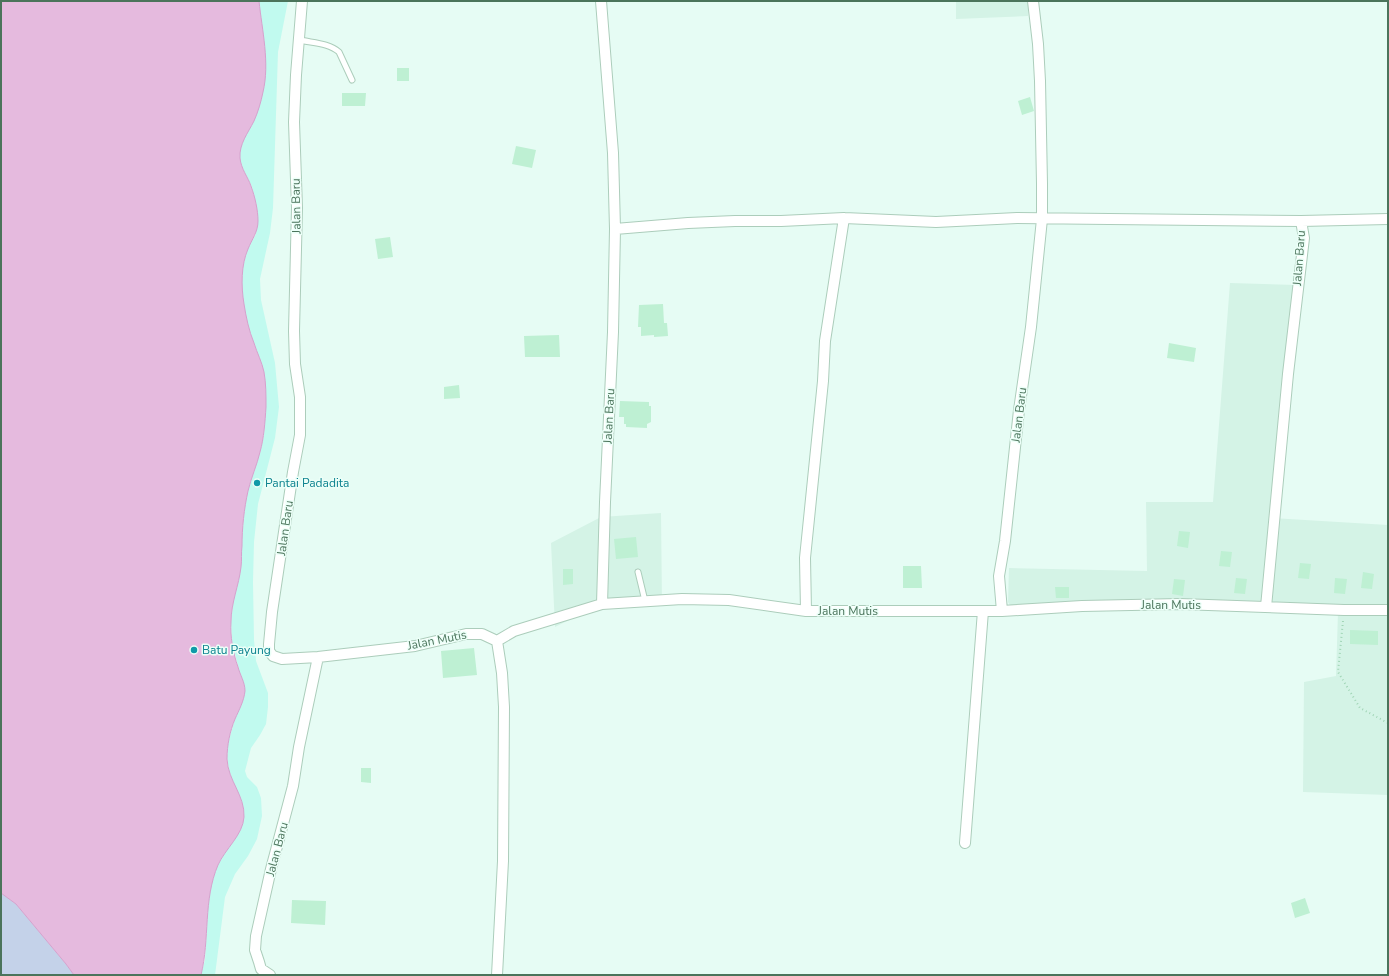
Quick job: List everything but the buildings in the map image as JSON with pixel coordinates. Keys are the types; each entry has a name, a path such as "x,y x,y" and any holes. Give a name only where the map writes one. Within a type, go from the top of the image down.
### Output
{"street":[{"name":"Jalan Baru","path":"270,975 262,969 258,962 256,936 271,869 293,786 318,657 276,658 269,651 293,472 300,436 300,397 295,364 293,312 296,249 294,122 302,1"},
{"name":"Jalan Baru","path":"601,1 613,153 615,228 613,332 602,604"},
{"name":"Jalan Baru","path":"1002,611 999,576 1006,533 1019,410 1031,327 1042,218 1040,81 1038,44 1033,1"},
{"path":"806,611 805,558 823,381 825,341 844,218"},
{"path":"615,228 688,223 844,218 936,222 1042,218 1301,221 1388,219"},
{"name":"Jalan Baru","path":"1266,607 1284,414 1304,238 1301,221"},
{"name":"Jalan Mutis","path":"318,657 415,646 466,634 482,634 497,641 514,631 602,604 682,599 729,600 806,611 1002,611 1082,606 1172,604 1344,610 1388,610"},
{"path":"965,843 983,611"},
{"path":"497,641 502,673 504,707 503,861 498,975"}],"lane":[{"path":"300,40 329,46 336,49 339,52 352,80"},
{"path":"638,572 645,601"}],"path":[{"path":"1344,610 1338,672 1360,708 1388,723"}],"shaded area":[{"path":"1,1 259,1 266,58 265,81 258,111 242,143 240,153 242,166 254,195 257,208 258,225 244,262 242,283 248,324 264,372 266,385 266,407 261,447 245,505 241,567 231,615 232,644 245,691 230,733 227,759 230,774 242,802 244,817 243,824 237,836 221,859 213,878 208,906 204,961 201,975 74,975 16,904 1,893"},
{"path":"956,1 1028,1 1028,16 956,19"},
{"path":"1230,283 1296,285 1272,518 1388,525 1388,795 1303,792 1304,682 1336,676 1338,612 1175,607 1014,612 1008,602 1009,568 1147,571 1146,502 1213,502"},
{"path":"661,513 662,606 606,606 571,619 555,627 551,543 601,517"},
{"path":"1,893 16,904 74,975 1,975"}],"sand":[{"name":"Pantai Padadita","path":"259,1 288,1 278,52 273,208 270,233 260,279 261,300 275,363 279,407 275,438 258,504 254,542 254,640 256,661 268,693 268,707 266,724 251,748 245,771 247,777 257,787 261,798 262,816 257,839 248,856 235,874 225,897 215,975 201,975 205,960 209,893 217,866 244,819 243,806 229,771 227,757 228,743 235,719 239,670 232,642 231,622 234,597 238,581 245,506 248,490 264,435 266,405 264,372 247,323 243,301 242,283 243,267 247,250 256,234 257,208 252,187 242,167 240,149 244,137 253,123 264,46"}],"place":[{"name":"Pantai Padadita","path":"257,483"},
{"name":"Batu Payung","path":"194,650"}]}
